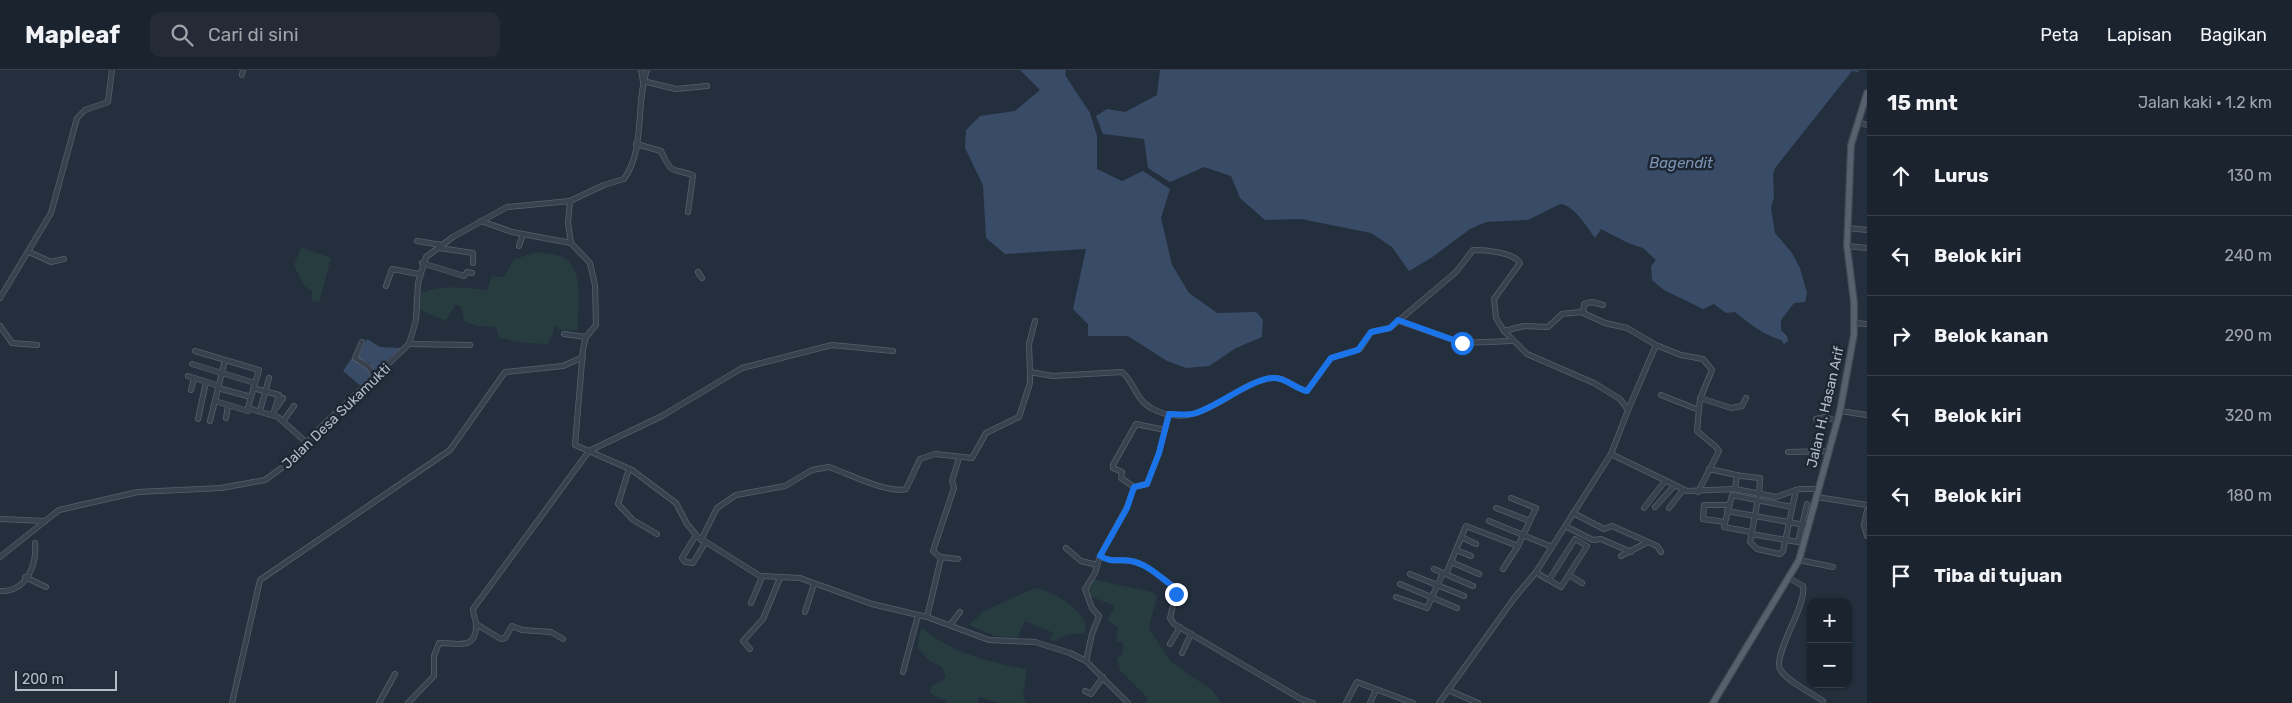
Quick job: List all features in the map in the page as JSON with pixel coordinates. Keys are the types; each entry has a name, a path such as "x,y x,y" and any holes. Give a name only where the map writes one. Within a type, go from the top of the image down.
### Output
{"main road":[{"name":"Jalan H. Hasan Arif","path":"1713,703 1799,560 1806,525 1817,497 1840,411 1854,334 1854,302 1848,246 1850,145 1867,93"}],"street":[{"path":"0,298 51,213 77,118 85,110 108,102 112,70"},
{"path":"472,273 467,272 463,276 422,263 424,258 440,247 481,221 509,207 570,201 604,185 624,180 640,129 643,82 641,70"},
{"path":"643,82 647,70"},
{"path":"643,82 676,89 707,86"},
{"path":"1857,122 1867,125"},
{"path":"636,144 661,151 664,160 672,170 693,175 688,212"},
{"path":"570,201 568,223 571,243 589,262 594,271 596,325 586,337 583,349 574,442 629,469 676,503 696,535 703,541 762,577 800,578 872,604 927,617 989,640 1035,642 1070,653 1086,661 1127,703"},
{"path":"481,221 497,228 571,243"},
{"path":"1848,228 1867,230"},
{"path":"519,246 523,234"},
{"path":"417,241 473,252 473,263"},
{"path":"1848,246 1867,248"},
{"path":"1030,372 1053,376 1124,373 1135,393 1145,404 1169,414 1194,414 1258,382 1272,378 1280,378 1297,388 1307,391 1331,358 1358,350 1371,332 1390,328 1456,272 1474,249 1512,257 1519,261 1520,265 1494,299 1496,318 1511,341 1527,354 1571,371 1613,393 1628,410"},
{"path":"29,252 51,262 64,259"},
{"name":"Jalan Desa Sukamukti","path":"0,557 59,510 138,492 221,488 260,482 280,471 307,442 409,344 416,320 422,263"},
{"path":"386,286 392,269 420,274"},
{"path":"1583,313 1584,304 1592,302 1603,306"},
{"path":"1504,331 1524,326 1548,327 1562,314 1583,313 1605,323 1627,328 1656,345 1681,355 1703,359 1711,367 1700,398 1697,431 1716,447 1718,451 1698,492"},
{"path":"1398,320 1462,343 1511,341"},
{"path":"696,535 682,559 685,562 693,563 717,508 736,495 785,486 820,467 829,467 898,490 906,489 920,459 935,454 959,458 974,456 986,433 1017,419 1030,383 1029,344 1035,321"},
{"path":"1854,323 1867,324"},
{"path":"0,326 12,343 37,345"},
{"path":"564,334 586,337"},
{"path":"362,342 355,358 370,368 374,379"},
{"path":"409,344 470,345"},
{"path":"408,703 434,676 434,656 439,643 456,645 468,643 474,635 476,624 473,609 589,451 662,416 742,368 832,345 893,350"},
{"path":"1537,573 1611,454 1656,345"},
{"path":"195,351 259,370 248,411 215,401"},
{"path":"232,703 260,580 450,450 505,372 563,366 583,356"},
{"path":"210,421 225,360"},
{"path":"192,364 222,373 279,395 274,413"},
{"path":"188,376 251,397"},
{"path":"191,390 194,378"},
{"path":"260,411 269,378"},
{"path":"198,419 206,382"},
{"path":"1661,395 1699,410"},
{"path":"274,413 283,398"},
{"path":"1700,398 1733,408 1742,406 1746,398"},
{"path":"226,418 228,406"},
{"path":"283,421 294,406"},
{"path":"248,408 274,413 307,442"},
{"path":"1840,411 1867,415"},
{"path":"1165,430 1136,424 1113,465 1113,468 1122,472 1121,478 1134,487 1147,484 1159,453 1165,430 1169,414"},
{"path":"1816,419 1825,417 1837,421"},
{"path":"1788,452 1829,451"},
{"path":"1611,454 1683,490 1698,492 1735,489 1792,507"},
{"path":"958,559 940,559 934,555 933,551 954,488 952,481 959,458"},
{"path":"629,469 618,504 633,520 657,534"},
{"path":"1708,469 1760,478 1750,542 1754,547 1780,554 1782,553 1790,522 1796,490"},
{"path":"1735,489 1737,475"},
{"path":"1644,508 1665,481"},
{"path":"1655,507 1674,486"},
{"path":"1086,661 1092,634 1099,616 1084,592 1094,576 1100,556 1127,508 1134,487"},
{"path":"1807,504 1806,525 1798,541 1785,540 1724,526 1732,494 1776,497 1796,490 1819,489"},
{"path":"1669,508 1683,490"},
{"path":"1817,497 1867,505"},
{"path":"1503,569 1518,546 1536,508 1511,498"},
{"path":"1725,522 1703,518 1704,505 1728,508 1806,525"},
{"path":"1496,508 1530,521"},
{"path":"1867,512 1864,525 1867,536"},
{"path":"1573,513 1604,529 1612,526 1660,550"},
{"path":"0,519 45,521"},
{"path":"1489,521 1552,547"},
{"path":"1396,597 1426,609 1465,528 1469,526 1518,546"},
{"path":"1564,528 1593,540 1601,539 1631,552"},
{"path":"1439,703 1507,609 1537,573 1565,531 1564,528"},
{"path":"1601,539 1604,529"},
{"path":"1461,537 1476,544"},
{"path":"1537,573 1561,588 1586,546 1575,539 1550,580"},
{"path":"1,591 17,588 25,577 36,555 35,543"},
{"path":"1622,556 1646,543"},
{"path":"1066,548 1081,561 1097,565"},
{"path":"1456,550 1471,556"},
{"path":"1504,553 1510,557"},
{"path":"1100,556 1110,562 1126,560 1141,564 1176,593 1170,618 1180,627 1299,701 1313,703"},
{"path":"927,617 940,559"},
{"path":"1799,560 1833,567"},
{"path":"1450,562 1478,574"},
{"path":"1434,569 1473,586"},
{"path":"1410,574 1464,596"},
{"path":"1569,575 1582,583"},
{"path":"1791,575 1803,586 1804,591 1794,623 1779,658 1778,666 1784,675 1823,701"},
{"path":"25,577 46,587"},
{"path":"751,603 762,577"},
{"path":"750,650 742,642 756,624 764,619 780,578"},
{"path":"805,612 814,584"},
{"path":"1400,584 1457,608"},
{"path":"950,625 960,612"},
{"path":"903,672 918,615"},
{"path":"476,624 501,639 504,638 512,626 528,631 551,632 562,639"},
{"path":"1170,644 1180,627"},
{"path":"1182,653 1191,634"},
{"path":"379,703 395,674"},
{"path":"1085,692 1091,694 1103,677"},
{"path":"1346,703 1356,682 1413,703"},
{"path":"1370,703 1376,690"},
{"path":"1448,690 1478,703"}],"green space":[{"path":"301,247 331,258 319,303 312,301 312,291 304,286 294,265"},
{"path":"538,252 565,258 571,265 578,282 578,330 561,330 554,325 553,334 548,344 525,343 499,338 496,327 477,326 464,321 461,306 455,305 446,321 413,307 413,297 431,290 458,287 487,290 492,276 504,277 514,259"},
{"path":"1092,579 1152,592 1157,596 1149,628 1170,661 1212,690 1221,703 1146,703 1148,698 1120,670 1117,657 1121,657 1124,645 1120,641 1116,642 1118,627 1107,620 1115,606 1092,597 1089,599 1086,587"},
{"path":"1035,588 1058,596 1071,605 1086,624 1084,634 1069,634 1056,641 1049,640 1054,633 1025,621 1017,638 994,636 969,625 984,611"},
{"path":"921,627 957,650 998,663 1027,669 1023,696 1027,703 1000,703 979,697 977,703 946,703 946,699 940,699 930,693 932,686 946,678 942,667 930,661 917,648"}],"water":[{"path":"1020,70 1066,70 1065,75 1090,113 1097,136 1097,169 1122,181 1143,171 1170,189 1161,218 1172,265 1189,293 1217,313 1256,312 1263,320 1262,337 1236,348 1209,366 1186,368 1167,361 1128,336 1088,336 1088,324 1073,309 1086,249 1005,254 986,238 983,185 965,148 966,130 980,116 1015,111 1040,90"},
{"name":"Bagendit","path":"1160,70 1859,70 1858,72 1852,71 1775,168 1773,175 1774,197 1771,208 1775,233 1792,253 1800,268 1807,293 1805,302 1794,303 1781,320 1781,330 1787,336 1788,341 1784,344 1781,340 1756,328 1735,312 1726,313 1714,304 1703,309 1664,290 1652,280 1651,266 1656,260 1643,248 1628,243 1601,229 1595,238 1580,217 1565,205 1560,204 1528,220 1486,222 1470,229 1431,258 1409,271 1392,247 1371,233 1301,219 1265,220 1240,198 1231,176 1204,167 1170,182 1148,168 1144,139 1103,134 1096,116 1107,109 1125,112 1157,95"},
{"path":"367,339 380,347 401,348 374,371 370,363 358,358"},
{"path":"351,359 368,366 371,378 362,387 343,371"}],"route":[{"path":"1176,594 1175,588 1141,564 1130,560 1110,562 1100,556 1127,508 1132,490 1134,487 1147,484 1159,453 1169,414 1194,414 1258,382 1272,378 1280,378 1297,388 1307,391 1328,360 1355,352 1362,346 1372,331 1390,328 1398,320 1462,343"}]}
